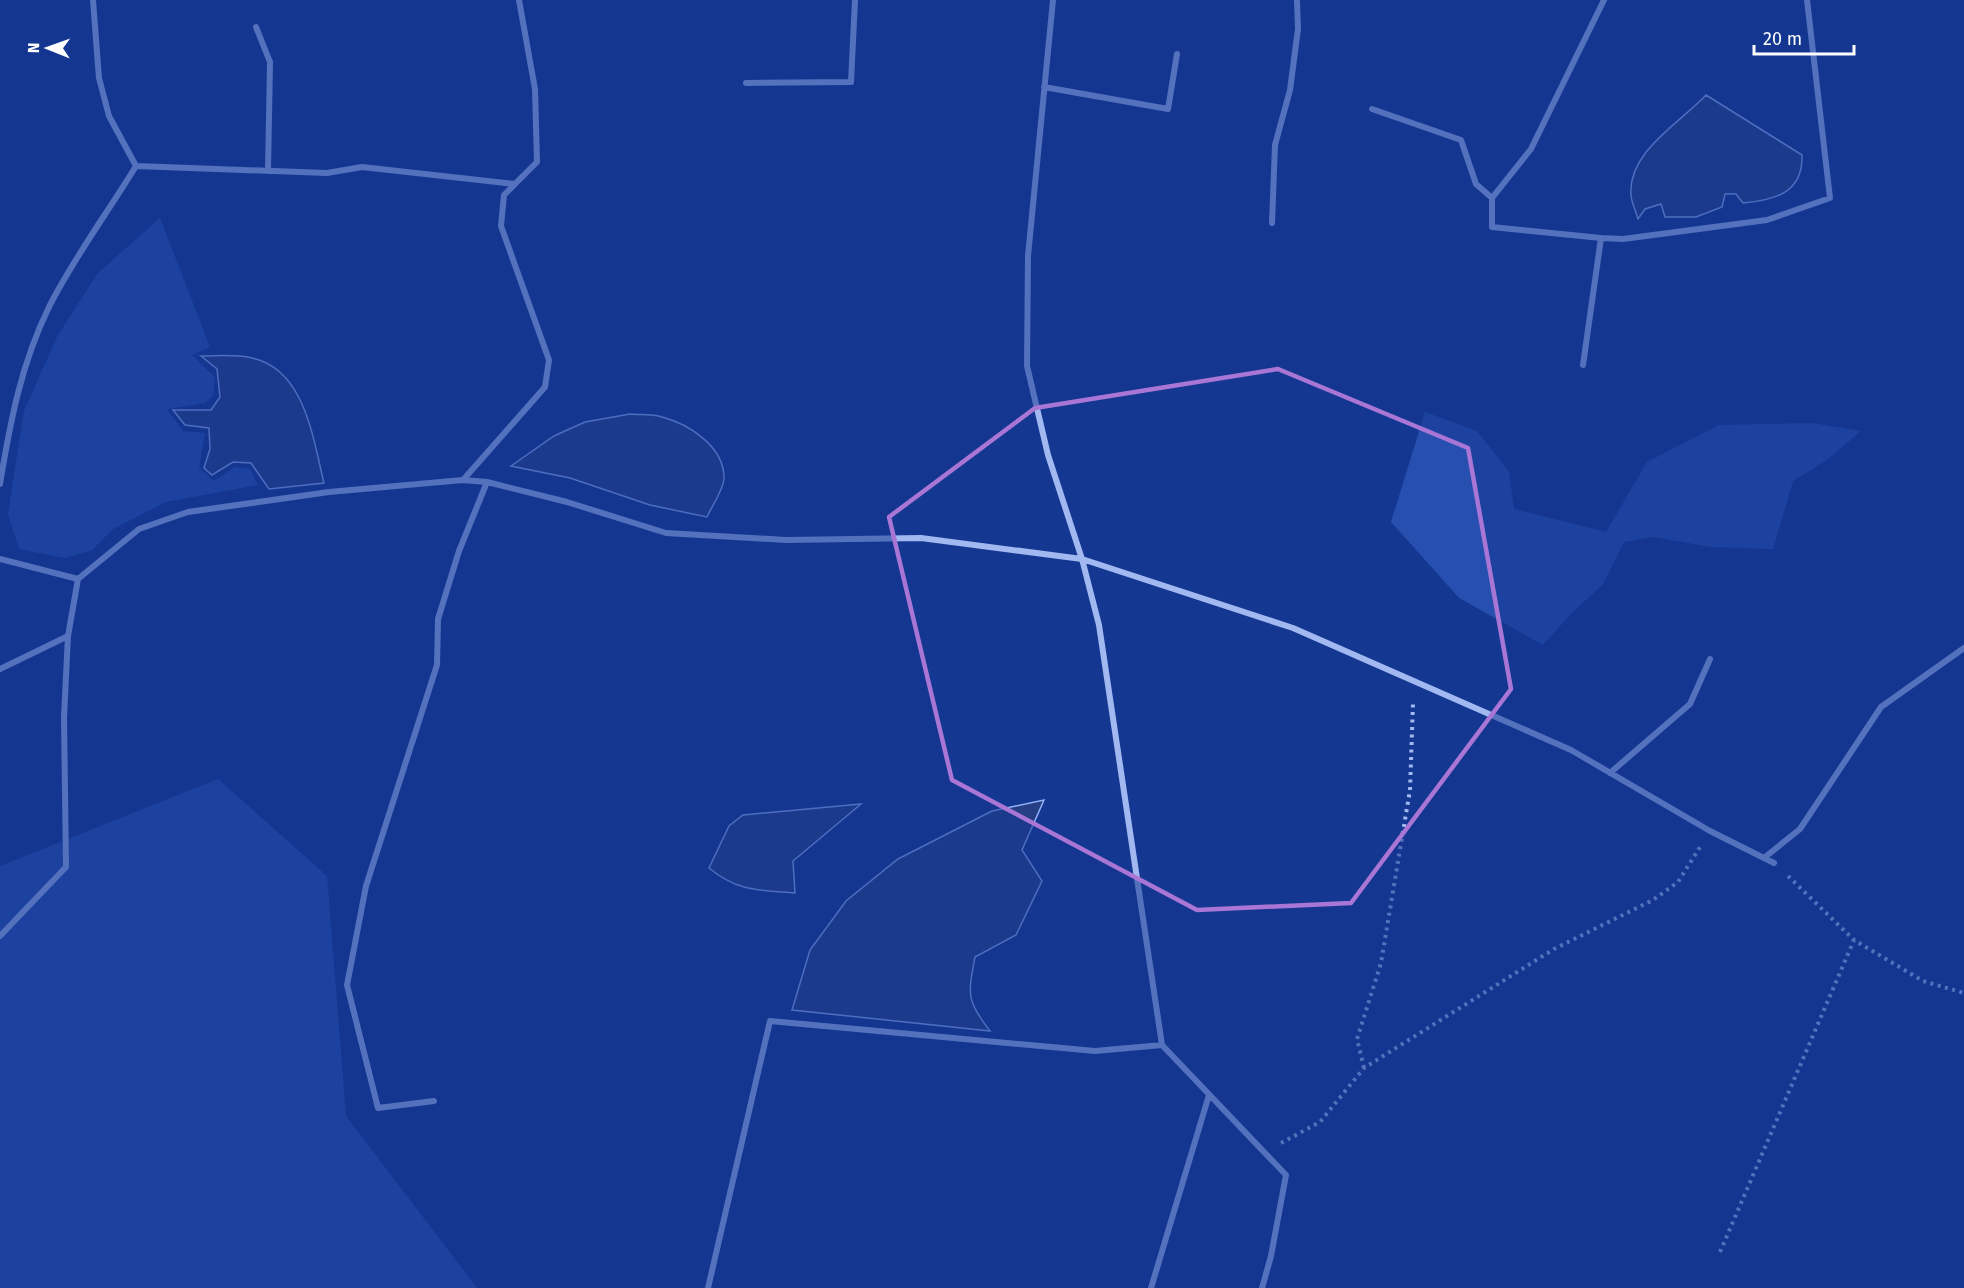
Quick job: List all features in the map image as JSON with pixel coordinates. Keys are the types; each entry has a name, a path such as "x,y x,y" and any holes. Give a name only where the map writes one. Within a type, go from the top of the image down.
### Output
{"street":[{"path":"93,0 99,78 109,116 136,166"},
{"path":"463,480 545,387 549,360 501,226 504,195 537,162 535,89 519,0"},
{"path":"746,83 851,82 855,0"},
{"path":"1053,0 1028,256 1027,366 1048,456 1082,560 1099,625 1162,1045 1286,1175 1271,1257 1262,1288"},
{"path":"1272,223 1275,145 1290,90 1298,29 1297,0"},
{"path":"1604,0 1531,149 1492,198 1492,227 1623,239 1767,220 1830,198 1807,0"},
{"path":"256,27 270,62 268,171"},
{"path":"1044,87 1168,109 1178,54"},
{"path":"1372,109 1461,141 1476,184 1492,198"},
{"path":"136,166 327,173 362,167 514,184"},
{"path":"0,484 13,404 45,316 136,166"},
{"path":"1583,365 1601,238"},
{"path":"0,936 66,867 67,779 64,717 68,636 78,579 139,529 188,512 329,492 463,480 487,482 567,502 666,533 786,540 921,538 1082,560 1151,580 1293,628 1571,750 1710,831 1774,863"},
{"path":"434,1101 378,1108 347,985 366,886 437,665 438,618 459,551 487,482"},
{"path":"0,559 78,579"},
{"path":"0,669 68,636"},
{"path":"1764,858 1800,830 1881,707 1964,648"},
{"path":"1610,773 1690,704 1710,659"},
{"path":"708,1288 770,1022 1095,1051 1162,1045"},
{"path":"1151,1288 1209,1095"}],"path":[{"path":"1364,1068 1357,1039 1381,963 1410,790 1413,682"},
{"path":"1265,1153 1320,1122 1364,1068 1554,950 1653,900 1678,882 1710,831"},
{"path":"1774,863 1854,940 1923,981 1964,993"},
{"path":"1720,1252 1854,940"}],"highlighted area":[{"path":"1278,369 1468,448 1511,689 1351,903 1197,910 952,780 889,517 1035,408"}],"shaded area":[{"path":"1706,95 1802,155 1798,178 1785,192 1766,200 1743,203 1736,194 1725,194 1722,207 1696,217 1665,217 1661,204 1645,209 1638,219 1631,196 1632,180 1637,166 1657,140"},
{"path":"160,218 210,347 192,355 215,377 213,396 205,403 167,409 183,431 205,433 199,468 214,481 235,467 250,469 258,485 166,502 113,529 92,550 65,558 19,549 8,514 24,411 57,337 97,274"},
{"path":"201,356 252,358 270,365 284,376 304,408 316,446 324,483 269,489 251,463 233,462 212,475 204,468 210,449 209,428 185,425 173,410 211,410 220,397 217,369"},
{"path":"1425,412 1477,431 1509,472 1514,509 1606,532 1647,462 1719,425 1812,423 1861,431 1827,460 1793,481 1773,549 1711,547 1653,537 1624,542 1603,584 1543,645 1459,598 1391,522"},
{"path":"630,414 655,415 672,420 694,431 712,447 723,467 724,479 720,493 707,517 650,505 570,478 511,466 554,436 585,422"},
{"path":"218,779 327,876 346,1116 477,1288 0,1288 0,866"},
{"path":"1044,800 1022,850 1042,881 1016,935 975,957 971,997 977,1012 990,1031 792,1010 810,950 846,901 898,859 992,811"},
{"path":"861,804 793,861 795,893 739,886 709,868 729,826 743,815"}]}
